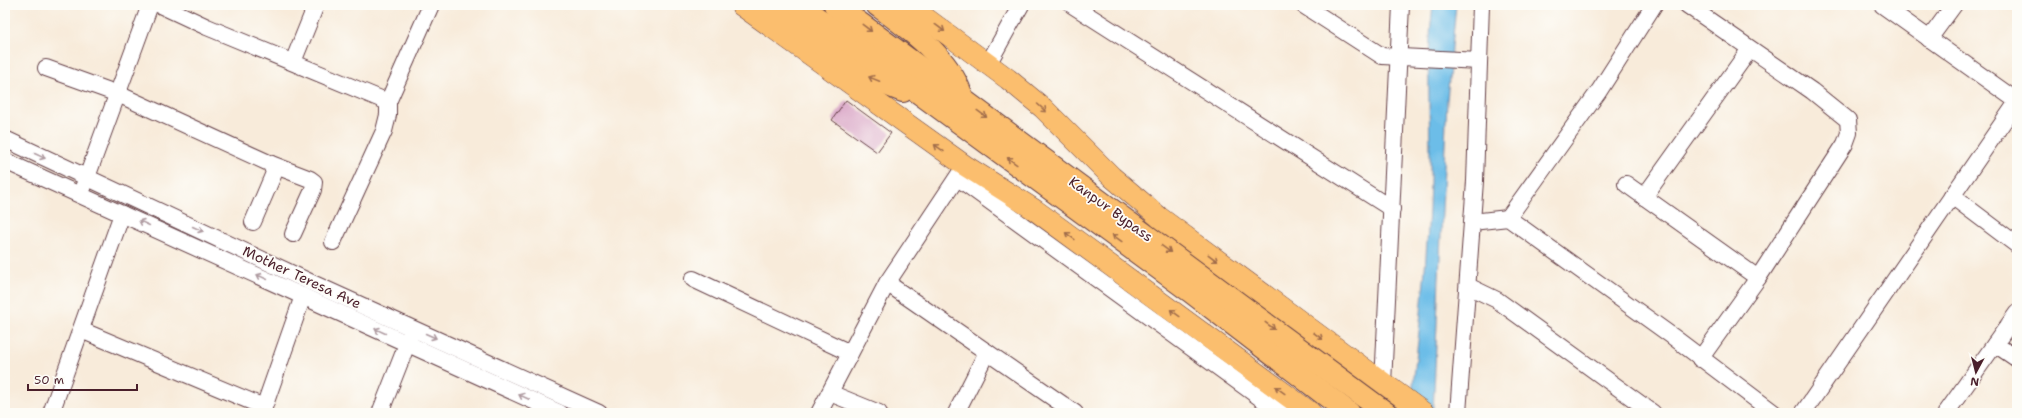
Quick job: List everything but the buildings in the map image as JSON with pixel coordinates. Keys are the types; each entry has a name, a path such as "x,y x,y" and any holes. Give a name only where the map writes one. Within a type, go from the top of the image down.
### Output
{"highway":[{"path":"768,5 863,75 936,105"},
{"name":"Kanpur Bypass","path":"799,5 1184,286 1349,413"},
{"name":"Kanpur Bypass","path":"835,5 1386,413"},
{"path":"877,5 912,31 935,55 956,80 964,101"}],"main road":[{"path":"741,5 961,172 1035,210 1311,413"},
{"path":"908,5 988,64 1043,108 1112,177 1159,217 1418,409"}],"street":[{"path":"80,194 150,5"},
{"path":"160,5 207,27 388,102"},
{"path":"293,62 316,5"},
{"path":"333,242 384,131 388,115 388,102 431,5"},
{"path":"988,64 1021,5"},
{"path":"1072,5 1392,209"},
{"path":"1304,5 1382,56 1479,61"},
{"path":"1383,384 1401,5"},
{"path":"1458,413 1472,222 1481,5"},
{"path":"1508,218 1599,91 1654,5"},
{"path":"1687,5 1812,91 1848,120 1849,133 1845,144 1758,278 1700,359"},
{"path":"1803,413 2017,102 1882,5"},
{"path":"1929,39 1954,5"},
{"path":"1644,197 1750,49"},
{"path":"46,68 118,94 271,164 310,179 314,182 313,190 293,234"},
{"name":"Mother Teresa Ave","path":"5,139 599,413"},
{"path":"5,161 560,413"},
{"path":"253,222 274,173 271,164"},
{"path":"819,413 887,283 961,172 1281,413"},
{"path":"1626,184 1758,278"},
{"path":"1952,196 2017,245"},
{"path":"51,413 122,214"},
{"path":"1472,222 1508,218 1672,336 1700,359 1774,413"},
{"path":"693,278 850,353"},
{"path":"887,283 987,352 1056,408 1075,413"},
{"path":"1468,286 1497,300 1653,413"},
{"path":"81,330 263,410 303,296"},
{"path":"1946,413 2017,314"},
{"path":"380,413 413,328"},
{"path":"1995,344 2017,359"},
{"path":"956,413 987,352"},
{"path":"830,393 879,413"}],"water":[{"path":"1433,5 1456,5 1447,100 1433,413 1412,394 1423,289 1429,210 1429,49"}]}
